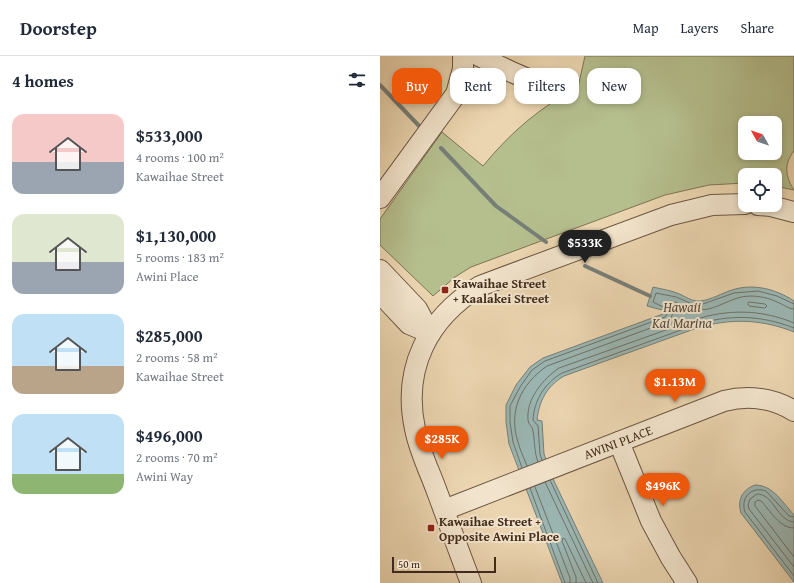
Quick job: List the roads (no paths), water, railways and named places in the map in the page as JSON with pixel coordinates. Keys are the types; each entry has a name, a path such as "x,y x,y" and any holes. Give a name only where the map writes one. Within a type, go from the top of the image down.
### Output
{"street":[{"path":"380,198 456,94 463,69 463,56"},
{"path":"479,56 514,72"},
{"path":"471,583 415,431 411,403 414,375 418,359 430,333 442,316 466,294 480,286 671,215 712,206 738,204"},
{"path":"782,209 794,212"},
{"path":"380,270 417,309 430,333"},
{"path":"380,294 409,324 430,333"},
{"name":"AWINI PLACE","path":"444,510 717,403 731,399 761,399 776,402 794,411"},
{"path":"619,442 652,521 671,558 687,583"}],"water":[{"name":"Hawaii Kai Marina","path":"653,287 674,292 691,300 697,301 708,299 740,288 756,287 772,290 794,301 794,332 770,324 746,321 734,321 709,325 564,376 553,384 542,400 537,420 542,421 544,454 554,481 603,583 562,583 509,444 506,422 506,405 516,385 530,367 543,358 663,314 664,311 662,310 647,306"},
{"path":"755,485 772,491 782,500 794,515 794,582 741,513 740,500 742,496 747,490"}],"waterway":[{"path":"380,85 422,129"},
{"path":"441,148 496,206 546,242"},
{"path":"585,266 650,296"}],"place":[{"name":"Kawaihae Street + Kaalakei Street","path":"445,290"},
{"name":"Kawaihae Street + Opposite Awini Place","path":"431,528"}]}
